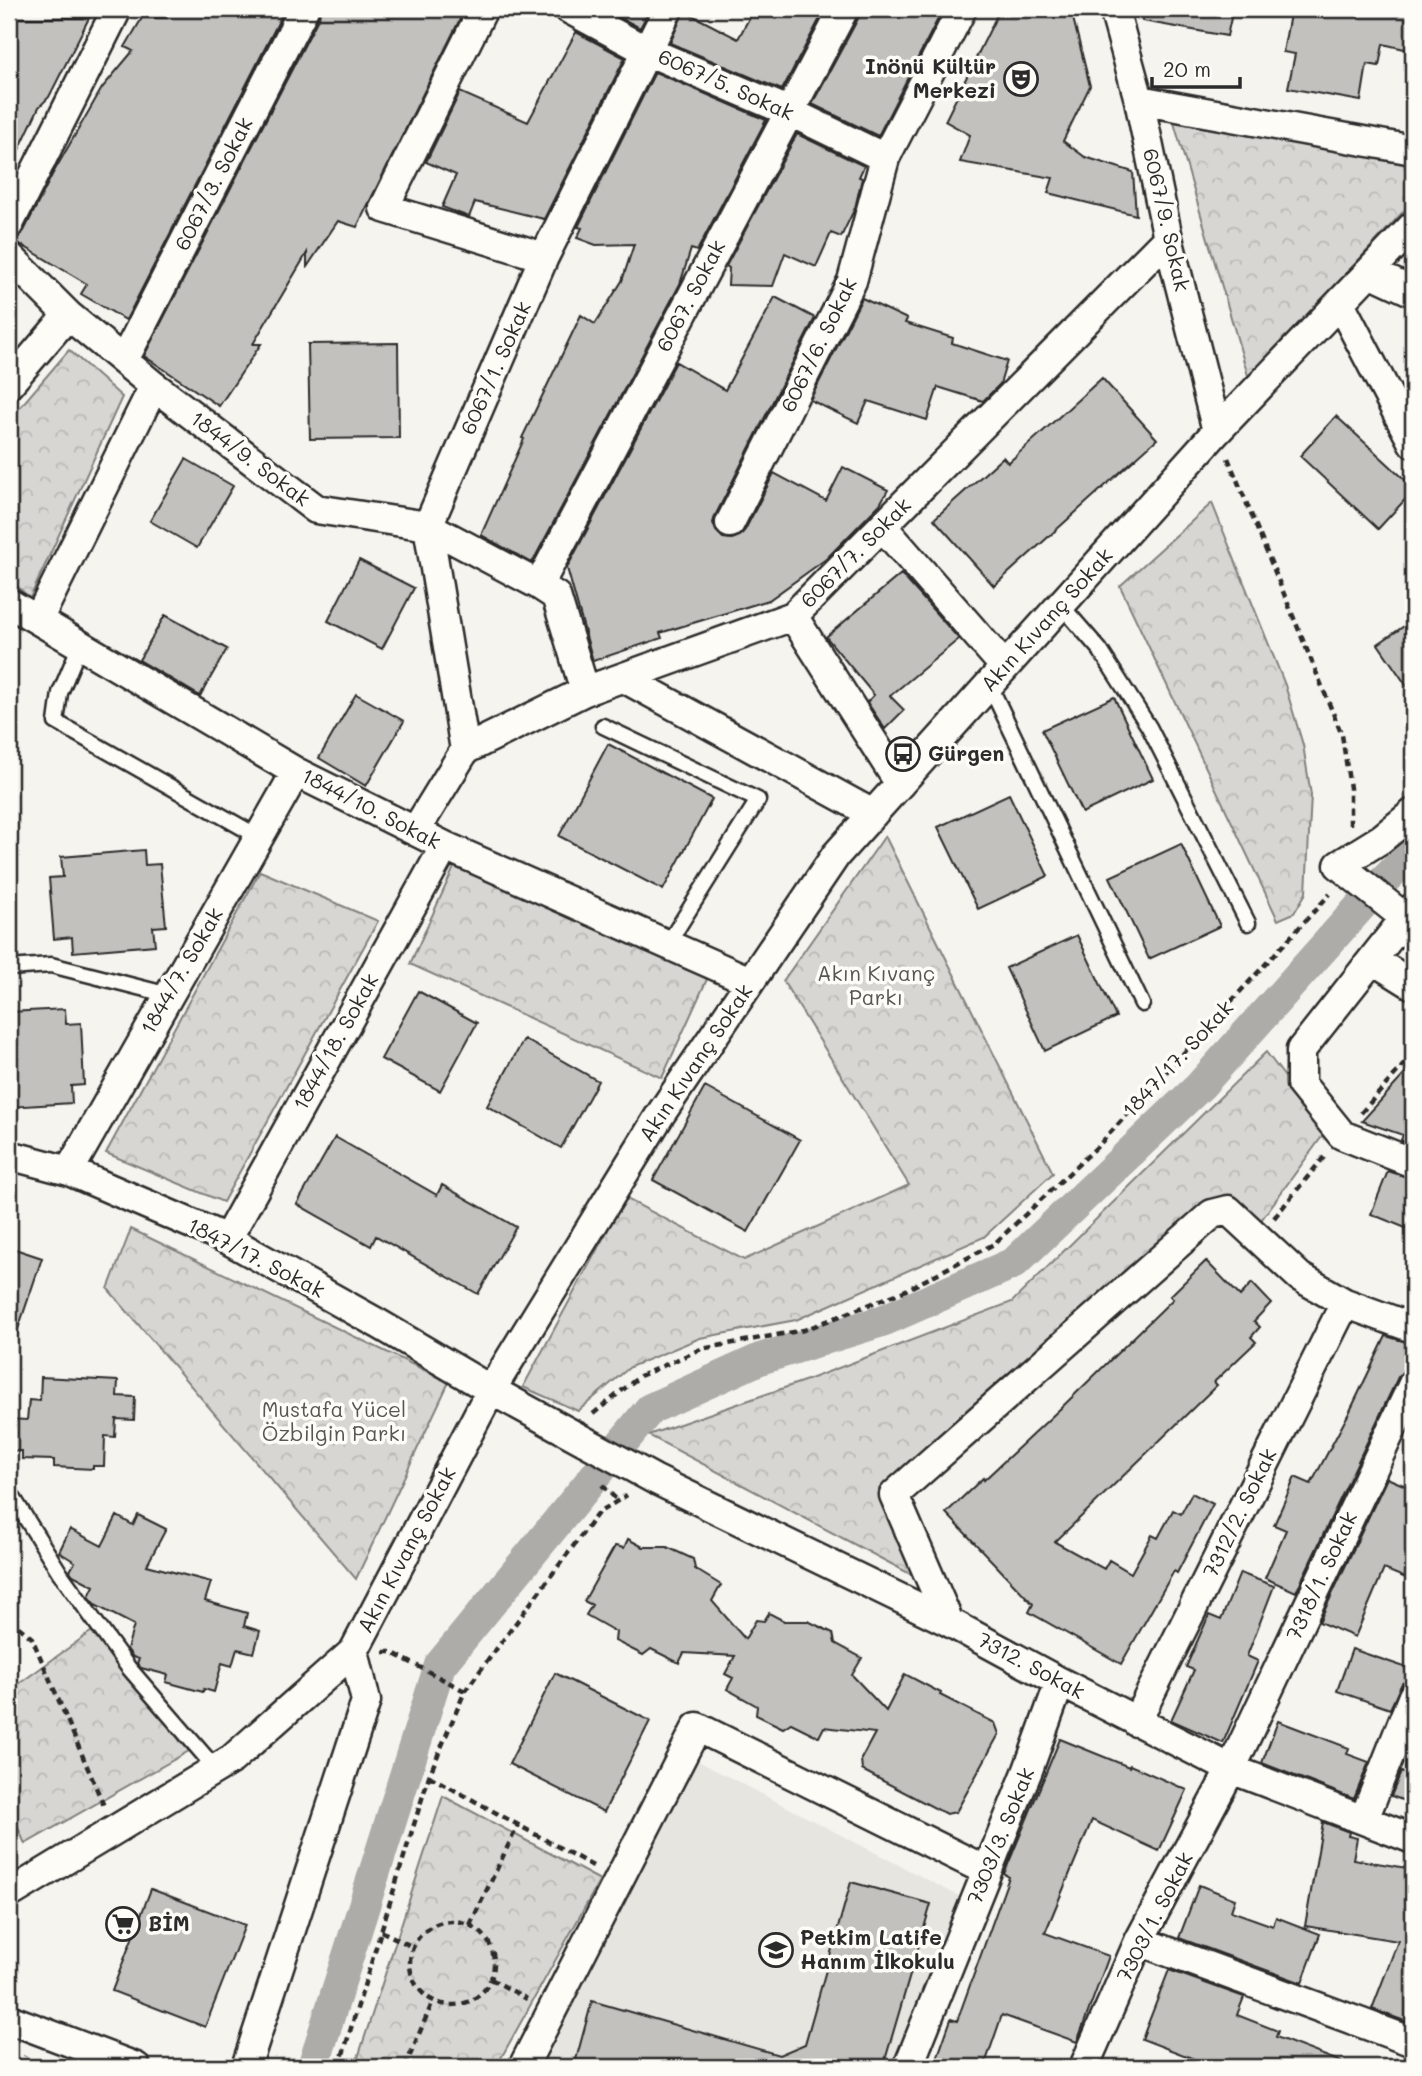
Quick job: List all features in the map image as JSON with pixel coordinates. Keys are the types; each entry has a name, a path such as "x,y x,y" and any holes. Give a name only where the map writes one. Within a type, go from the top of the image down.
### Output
{"street":[{"path":"9,224 117,9"},
{"name":"6067/3. Sokak","path":"124,360 304,9"},
{"path":"483,9 384,208 544,257"},
{"name":"6067/5. Sokak","path":"569,9 647,51 788,111 885,158"},
{"name":"6067/1. Sokak","path":"428,526 544,257 668,9"},
{"name":"6067. Sokak","path":"539,585 844,9"},
{"name":"6067/6. Sokak","path":"730,523 852,282 885,158 962,9"},
{"name":"6067/9. Sokak","path":"1114,9 1139,100 1168,238 1217,432"},
{"path":"1139,100 1413,150"},
{"name":"Akın Kıvanç Sokak","path":"9,1894 232,1759 354,1651 491,1390 660,1115 836,855 1217,432 1413,226"},
{"name":"6067/7. Sokak","path":"465,750 584,691 793,616 1168,238"},
{"name":"1844/9. Sokak","path":"9,256 68,315 154,386 316,509 428,526 556,596 584,691"},
{"path":"1370,272 1413,292"},
{"path":"1340,303 1413,443"},
{"path":"9,384 68,315"},
{"path":"38,620 154,386"},
{"path":"416,830 465,750 428,526"},
{"path":"882,526 997,676"},
{"name":"1844/10. Sokak","path":"9,603 296,772 445,846 750,981"},
{"path":"793,616 900,784"},
{"path":"624,678 873,814"},
{"name":"1844/7. Sokak","path":"69,1171 296,772"},
{"path":"1413,813 1381,839 1339,865 1405,913 1373,960 1301,1050 1301,1084 1342,1135 1413,1163"},
{"name":"1844/18. Sokak","path":"227,1239 445,846"},
{"path":"1373,960 1413,985"},
{"name":"1847/17. Sokak","path":"9,1154 69,1171 227,1239 557,1426"},
{"path":"949,1622 894,1495 1212,1214 1228,1210 1300,1276 1345,1303 1413,1328"},
{"name":"7312/2. Sokak","path":"1136,1722 1345,1303"},
{"name":"7318/1. Sokak","path":"1231,1769 1413,1384"},
{"name":"7312. Sokak","path":"557,1426 654,1479 949,1622 1136,1722 1231,1769 1413,1839"},
{"path":"246,2067 366,1700 354,1651"},
{"name":"7303/3. Sokak","path":"908,2067 1060,1682"},
{"path":"1364,1819 1413,1696"},
{"path":"523,2067 697,1727 987,1871"},
{"name":"7303/1. Sokak","path":"1084,2067 1139,1941 1231,1769"},
{"path":"1139,1941 1413,2042"},
{"path":"9,2019 136,2067"}],"lane":[{"path":"1061,604 1100,650 1149,727 1248,923"},
{"path":"80,645 60,693 56,722 258,837"},
{"path":"997,676 1142,1004"},
{"path":"603,726 758,800 667,945"},
{"path":"9,968 51,965 169,995"},
{"path":"9,1491 60,1573 128,1667 216,1769"}],"path":[{"name":"1847/17. Sokak","path":"592,1415 640,1376 701,1349 804,1330 904,1291 994,1244 1099,1145 1331,894 1350,830 1350,788 1342,735 1217,432"},
{"path":"339,2067 429,1776 465,1691 598,1513 654,1479"},
{"path":"9,1619 32,1638 115,1830"},
{"path":"391,1653 465,1691"},
{"path":"429,1776 619,1880"},
{"path":"470,1925 518,1825"},
{"path":"443,1922 470,1925 488,1942 493,1954 491,1979 484,1991 473,2000 447,2005 433,2001 415,1984 410,1972 413,1947 420,1935 430,1927 443,1922"},
{"path":"381,1931 413,1947"},
{"path":"491,1979 551,2012"},
{"path":"405,2067 433,2001"}],"shaded area":[{"name":"Petkim Latife Hanım İlkokulu","path":"696,1760 974,1904 895,2067 541,2067"}],"green space":[{"path":"1172,116 1413,156 1413,201 1249,379"},
{"path":"69,350 122,397 30,598 9,579 9,420"},
{"path":"1212,503 1285,685 1303,745 1311,795 1306,893 1294,913 1278,920 1120,586"},
{"name":"Akın Kıvanç Parkı","path":"885,836 1053,1173 984,1237 796,1320 700,1338 630,1367 578,1411 523,1387 625,1198 744,1260 909,1185 783,981"},
{"path":"456,863 708,977 662,1078 410,964"},
{"path":"260,871 378,921 223,1202 106,1153"},
{"path":"1266,1052 1326,1131 1259,1223 1205,1206 879,1489 914,1576 648,1435 807,1380 1012,1302"},
{"name":"Mustafa Yücel Özbilgin Parkı","path":"131,1229 449,1382 356,1579 108,1289"},
{"path":"92,1631 189,1751 25,1844 9,1807 9,1691"},
{"path":"443,1796 600,1880 496,2067 355,2067"}],"building":[{"path":"147,9 285,9 126,320 81,294 87,284 15,241 24,231 52,175 102,88 133,51 125,47 142,18 168,18"},
{"path":"321,9 465,9 357,227 338,221 307,267 307,253 253,344 261,344 219,406 144,356"},
{"path":"604,9 650,9 640,28"},
{"path":"754,9 825,9 782,90 670,43 684,11 738,39"},
{"path":"861,9 943,9 878,136 812,104"},
{"path":"1000,9 1057,9 1072,14 1090,86 1063,141 1085,157 1133,172 1136,215 1048,193 1053,178 960,162 970,135 945,121"},
{"path":"1143,9 1233,9 1227,36 1142,21"},
{"path":"1291,9 1413,9 1413,51 1383,44 1379,66 1367,64 1361,101 1288,88 1295,54 1283,52"},
{"path":"9,18 89,18 49,97 39,107 9,171"},
{"path":"576,32 625,58 544,219 475,202 469,217 442,207 456,175 426,162 460,92 528,122"},
{"path":"655,72 766,120 697,251 691,249 680,284 532,563 481,535 524,439 522,438 581,315 595,324 622,281 634,244 596,245 577,238 582,228 578,227"},
{"path":"797,134 864,166 859,177 862,178 855,208 841,237 831,233 816,267 785,253 773,286 728,285 729,268 726,266"},
{"path":"775,297 815,318 715,516 713,523 716,531 723,538 740,536 774,473 826,501 843,467 888,490 880,504 826,559 769,600 660,633 662,638 593,661 567,568 676,362 725,390"},
{"path":"862,298 907,319 905,323 953,338 952,343 1007,361 1000,384 983,401 938,387 927,420 868,401 858,423 810,400"},
{"path":"398,343 399,438 310,439 308,344"},
{"path":"1102,378 1157,439 994,586 934,519 1003,457 1008,463"},
{"path":"1336,416 1413,487 1413,491 1378,529 1300,456"},
{"path":"186,459 233,486 197,548 150,521"},
{"path":"359,560 414,588 382,649 328,621"},
{"path":"901,574 959,639 890,696 904,710 885,729 867,702 874,695 826,637"},
{"path":"165,615 227,649 200,696 139,660"},
{"path":"1413,620 1413,695 1378,644"},
{"path":"356,694 404,721 366,786 319,758"},
{"path":"1114,697 1153,779 1082,813 1042,730"},
{"path":"608,744 712,799 663,890 559,836"},
{"path":"1009,794 1048,876 978,909 938,827"},
{"path":"1181,844 1220,926 1149,959 1110,877"},
{"path":"144,850 145,865 160,864 166,926 153,927 155,945 73,952 72,937 54,939 49,878 63,877 61,857"},
{"path":"1077,935 1116,1017 1045,1051 1006,968"},
{"path":"418,991 477,1023 440,1091 381,1059"},
{"path":"65,1009 66,1024 81,1023 84,1085 71,1086 72,1103 9,1107 9,1012"},
{"path":"524,1039 598,1081 561,1148 487,1106"},
{"path":"1413,1065 1413,1145 1401,1140 1403,1135 1362,1121"},
{"path":"705,1087 800,1140 748,1232 653,1180"},
{"path":"335,1137 437,1195 442,1185 516,1227 478,1294 376,1236 371,1246 297,1204"},
{"path":"1388,1171 1413,1179 1413,1231 1371,1214"},
{"path":"9,1247 42,1258 13,1344 9,1343"},
{"path":"1206,1261 1240,1296 1252,1283 1271,1303 1254,1321 1260,1327 1251,1337 1256,1342 1214,1382 1217,1385 1055,1542 1104,1569 1109,1560 1131,1573 1152,1535 1158,1538 1173,1510 1181,1514 1192,1493 1213,1504 1177,1573 1174,1571 1121,1664 1029,1612 1033,1604 946,1513 1063,1406 1173,1299 1170,1296"},
{"path":"1386,1336 1413,1344 1413,1368 1404,1370 1398,1377 1296,1592 1265,1578 1286,1530 1274,1525 1295,1477 1311,1484"},
{"path":"41,1377 118,1381 117,1396 135,1397 134,1420 116,1419 115,1437 105,1436 104,1466 93,1466 93,1469 54,1467 54,1460 22,1459 22,1451 9,1451 10,1419 27,1420 29,1400 40,1401"},
{"path":"1387,1478 1413,1489 1413,1581 1384,1569 1355,1637 1319,1622"},
{"path":"138,1515 166,1529 147,1565 211,1582 205,1601 247,1613 244,1626 260,1631 254,1653 237,1649 232,1666 222,1663 214,1692 204,1689 203,1692 166,1682 168,1675 141,1668 137,1663 139,1659 133,1657 127,1649 134,1625 95,1605 89,1596 94,1586 73,1575 70,1571 75,1562 59,1552 70,1529 102,1546 117,1516 133,1525"},
{"path":"628,1539 643,1547 667,1547 693,1559 695,1569 721,1585 712,1601 745,1639 756,1620 764,1621 769,1613 784,1621 808,1621 833,1633 835,1643 862,1658 852,1675 886,1711 905,1674 995,1723 999,1734 956,1812 946,1814 862,1770 861,1759 875,1733 824,1727 819,1737 791,1723 783,1728 756,1715 757,1706 727,1689 733,1678 725,1674 735,1656 684,1653 679,1663 651,1649 643,1655 615,1641 616,1632 586,1615 592,1605 584,1601 615,1546 624,1548"},
{"path":"1240,1573 1274,1586 1247,1656 1258,1661 1223,1743 1171,1720 1194,1670 1186,1667 1209,1615 1221,1620"},
{"path":"1352,1649 1413,1670 1413,1680 1402,1683 1390,1709 1337,1691"},
{"path":"555,1673 650,1721 604,1812 509,1764"},
{"path":"1278,1721 1349,1748 1347,1754 1369,1762 1354,1799 1262,1763"},
{"path":"1060,1739 1187,1790 1159,1851 1092,1820 1045,1933 1109,1956 1077,2042 1002,2015 984,2067 934,2067 951,2019 957,2021 1009,1877 1004,1874"},
{"path":"1401,1772 1413,1776 1413,1804 1391,1796"},
{"path":"1323,1822 1357,1838 1353,1859 1413,1869 1413,2024 1372,2009 1398,1941 1305,1926"},
{"name":"Petkim Latife Hanım İlkokulu","path":"851,1882 931,1904 883,2067 574,2067 592,2001 779,2055 805,2044"},
{"path":"1199,1885 1235,1899 1231,1911 1273,1926 1276,1917 1320,1934 1302,1983 1179,1938"},
{"path":"151,1889 245,1925 205,2027 112,1991"},
{"path":"1169,1970 1244,1997 1237,2015 1278,2031 1276,2037 1349,2065 1348,2067 1215,2067 1142,2039"}],"waterway":[{"path":"313,2067 440,1665 650,1409 760,1359 882,1321 1014,1263 1200,1086 1384,880 1413,852"}],"place":[{"name":"Inönü Kültür Merkezi","path":"1021,79"},
{"name":"Gürgen","path":"903,754"},
{"name":"BİM","path":"123,1924"},
{"name":"Petkim Latife Hanım İlkokulu","path":"776,1950"}]}
